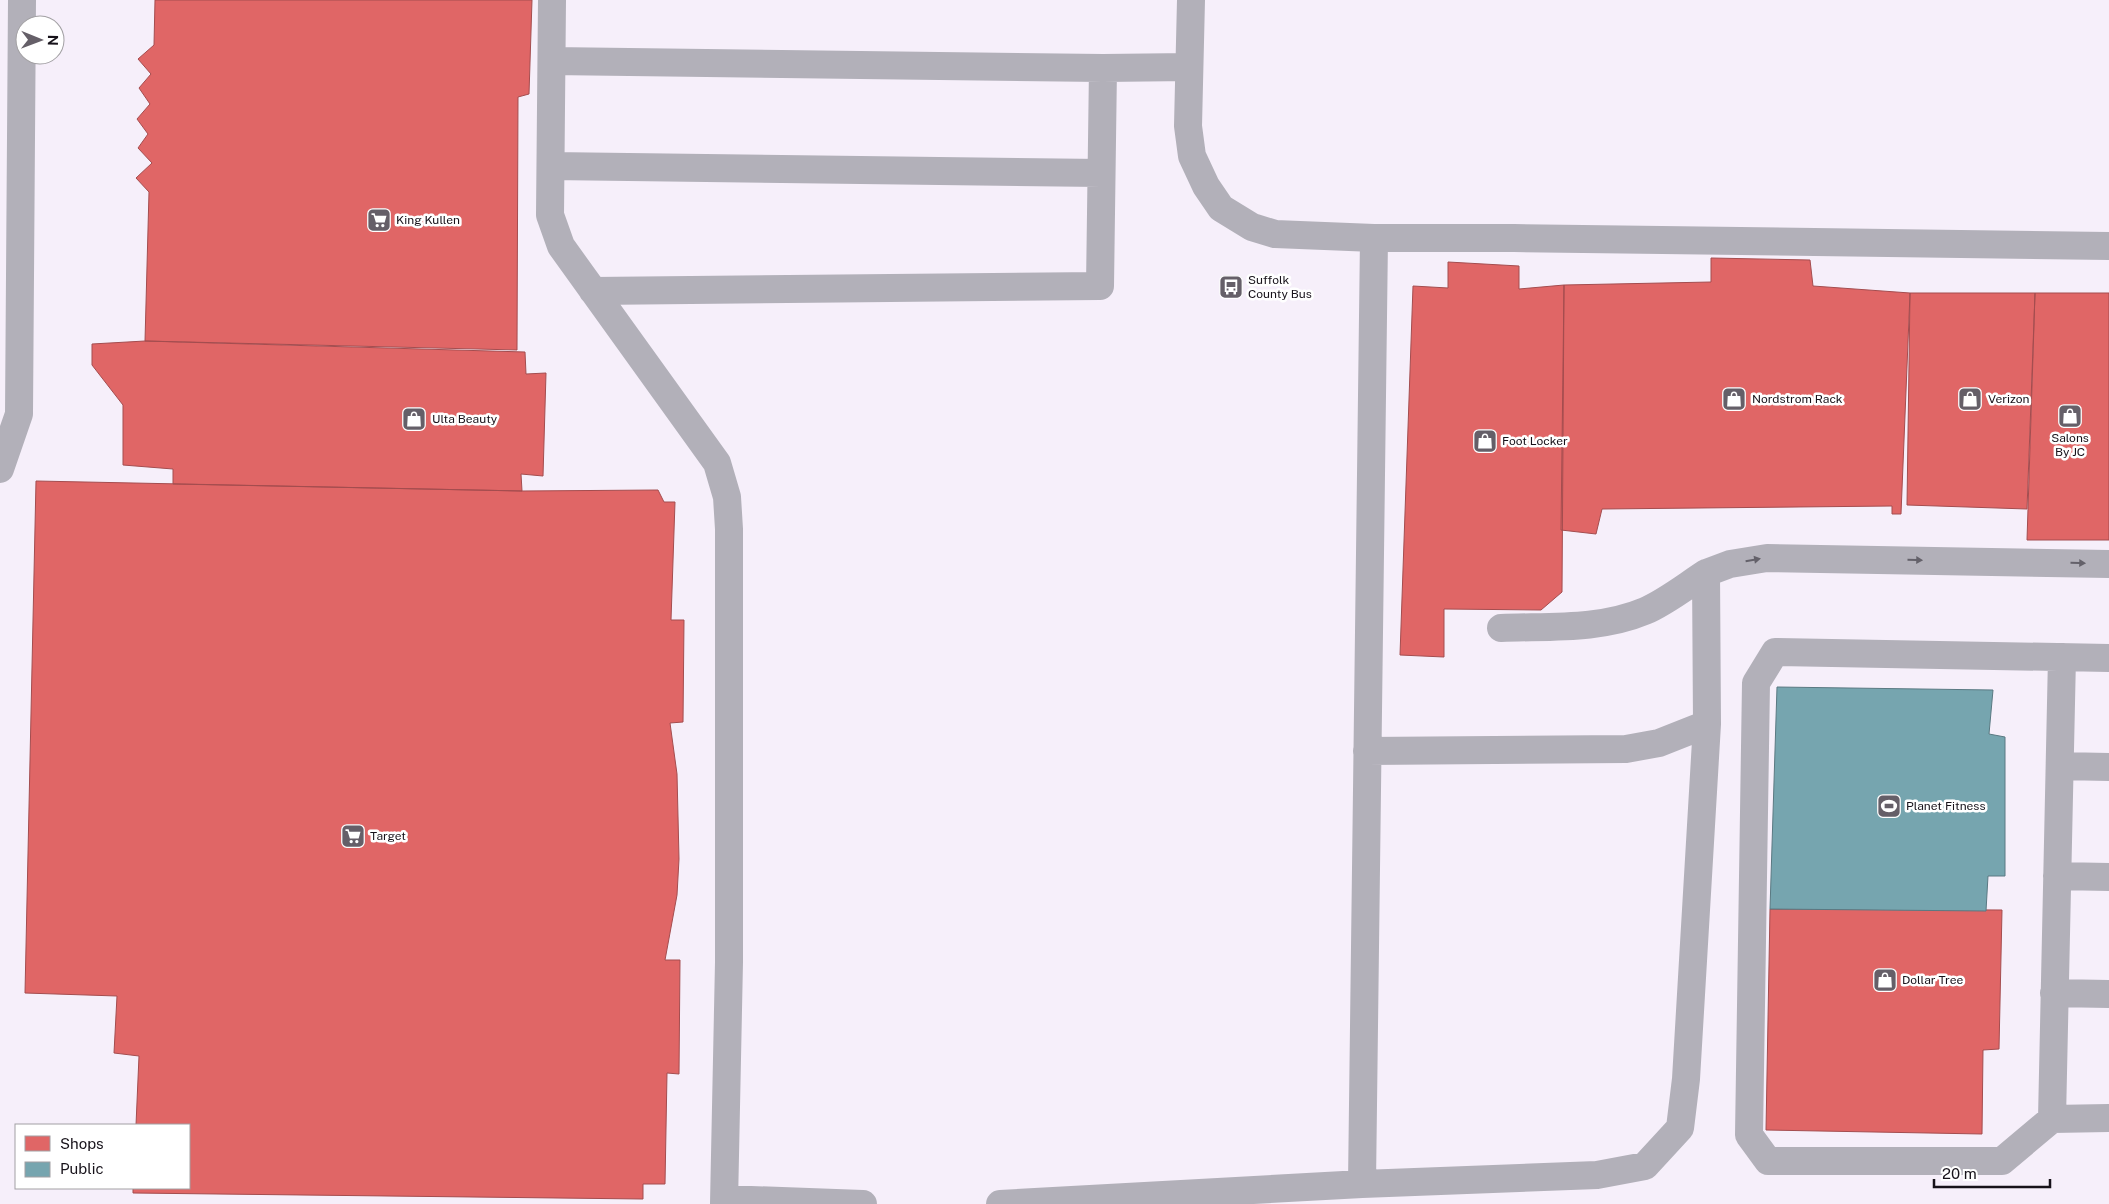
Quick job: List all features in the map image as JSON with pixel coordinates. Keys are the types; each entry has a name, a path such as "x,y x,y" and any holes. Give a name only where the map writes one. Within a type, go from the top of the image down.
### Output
{"lane":[{"path":"0,469 19,414 22,0"},
{"path":"552,0 550,215 561,246 718,463 727,497 729,529 730,962 725,1202 863,1204"},
{"path":"1191,0 1188,126 1192,156 1206,186 1221,208 1252,228 1275,234 1374,238 1524,238 2109,246"},
{"path":"552,61 1103,68 1189,67"},
{"path":"593,291 1100,286 1103,68"},
{"path":"551,166 1102,173"},
{"path":"1362,1184 1374,238"},
{"path":"1501,628 1604,624 1647,611 1706,573 1730,564 1767,558 2109,564"},
{"path":"1000,1204 1362,1184 1597,1174 1645,1166 1680,1128 1686,1079 1707,724 1706,573"},
{"path":"2109,658 1775,652 1756,683 1749,1135 1768,1161 2002,1161 2052,1119 2109,1118"},
{"path":"2052,1119 2062,657"},
{"path":"1368,751 1626,749 1659,743 1707,724"},
{"path":"2060,766 2109,767"},
{"path":"2057,876 2109,877"},
{"path":"2054,993 2109,994"}],"building: Shops":[{"path":"155,0 532,0 529,94 518,97 517,350 145,341 149,192 136,178 152,163 138,148 148,134 137,119 150,104 139,88 151,74 138,59 154,45"},
{"name":"Nordstrom Rack","path":"1711,258 1810,260 1813,286 1910,293 1901,514 1892,514 1892,506 1602,509 1596,534 1561,530 1564,285 1711,282"},
{"name":"Foot Locker","path":"1448,262 1519,266 1519,289 1564,285 1562,592 1541,610 1444,609 1444,657 1400,655 1413,286 1448,288"},
{"name":"Verizon","path":"1910,293 2035,293 2027,509 1907,505"},
{"name":"Salons By JC","path":"2035,293 2109,293 2109,540 2027,540"},
{"path":"145,341 525,352 526,374 546,373 543,476 521,474 522,491 173,484 173,469 123,465 123,405 92,365 92,344"},
{"name":"Target","path":"36,481 522,491 658,490 664,502 675,502 671,620 684,620 683,722 670,723 677,774 679,859 677,895 665,960 680,960 679,1074 667,1073 665,1184 643,1184 643,1199 133,1193 133,1189 190,1189 190,1124 136,1124 139,1056 114,1053 117,996 25,993"},
{"name":"Dollar Tree","path":"1770,909 2002,910 1999,1049 1983,1050 1982,1134 1766,1130"}],"building: Public":[{"name":"Planet Fitness","path":"1777,687 1993,690 1989,734 2005,737 2005,876 1988,876 1986,911 1770,909"}],"place":[{"name":"King Kullen","path":"379,220"},
{"name":"Suffolk County Bus","path":"1231,287"},
{"name":"Nordstrom Rack","path":"1734,399"},
{"name":"Verizon","path":"1970,399"},
{"name":"Salons By JC","path":"2070,416"},
{"name":"Ulta Beauty","path":"414,419"},
{"name":"Foot Locker","path":"1485,441"},
{"name":"Planet Fitness","path":"1889,806"},
{"name":"Target","path":"353,836"},
{"name":"Dollar Tree","path":"1885,980"}]}
